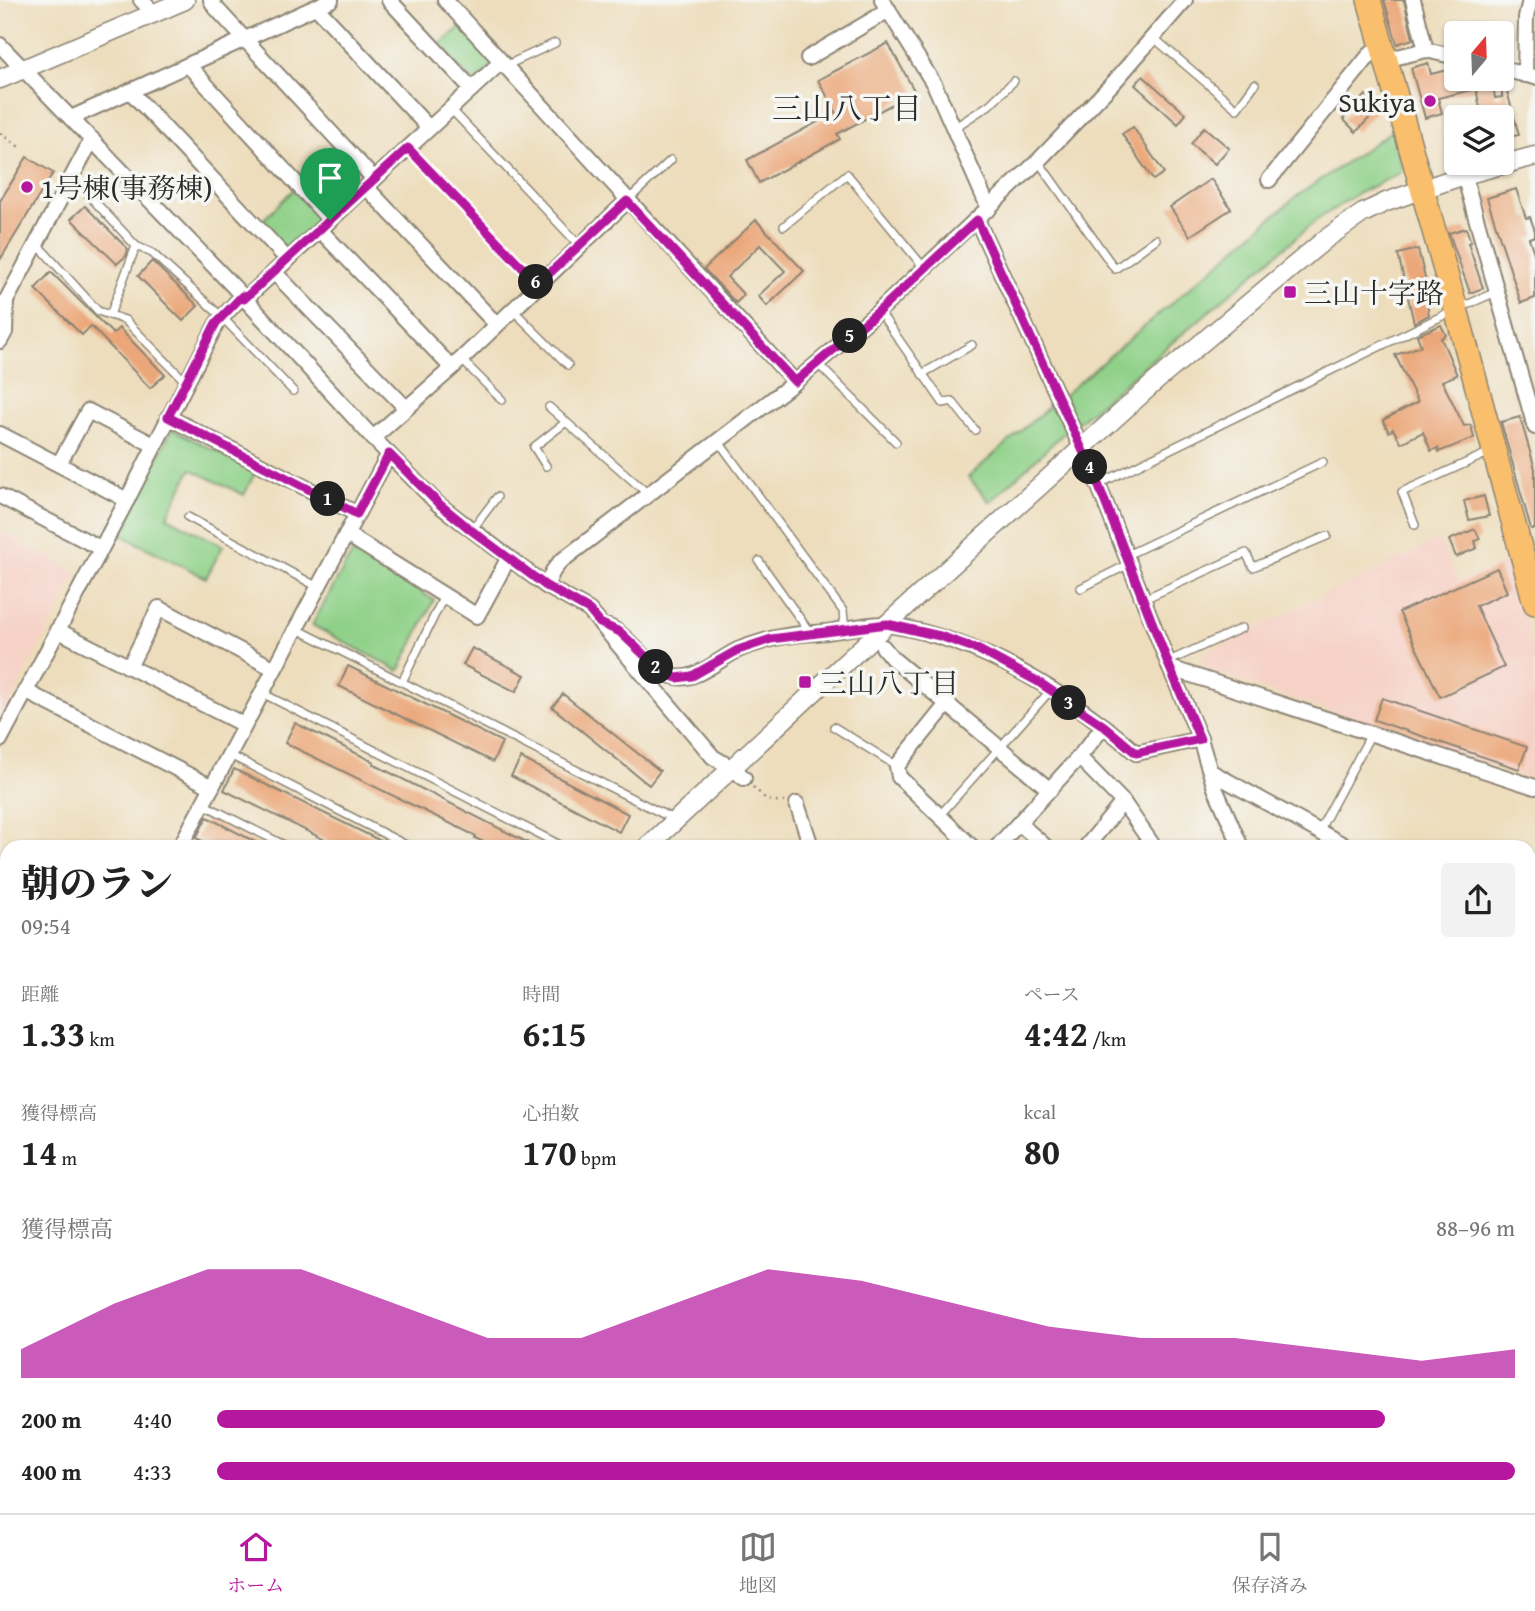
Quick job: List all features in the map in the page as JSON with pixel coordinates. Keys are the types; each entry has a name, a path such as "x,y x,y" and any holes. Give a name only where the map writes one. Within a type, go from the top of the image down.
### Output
{"main road":[{"path":"1368,0 1494,450 1531,571 1535,603"}],"street":[{"path":"0,79 148,7 185,0"},
{"path":"211,0 496,324"},
{"path":"71,118 331,0"},
{"path":"389,0 472,89"},
{"path":"444,0 795,382"},
{"path":"546,586 560,562 818,364 925,269 1038,161 1154,38 1185,0"},
{"path":"1413,0 1426,50"},
{"path":"1530,0 1526,17 1530,76"},
{"path":"808,58 886,5 935,86 989,209"},
{"path":"316,7 429,128"},
{"path":"0,45 438,503 546,586 589,610 713,757 738,773"},
{"path":"1269,180 1372,52 1383,54 1426,50 1444,54"},
{"path":"0,740 127,500 216,323 472,89 503,64"},
{"path":"188,65 325,225 456,363"},
{"path":"130,91 288,260"},
{"path":"0,341 5,332 6,301 92,139"},
{"path":"1514,162 1535,156"},
{"path":"654,840 674,820 738,773 887,624 1166,373 1344,224 1386,202 1464,175 1496,292 1530,396 1535,427"},
{"path":"373,438 627,201"},
{"path":"977,220 1098,484 1238,840"},
{"path":"274,272 405,408"},
{"path":"59,464 88,411 154,445"},
{"path":"168,417 357,514"},
{"path":"0,434 127,500"},
{"path":"184,840 389,454"},
{"path":"0,496 100,548"},
{"path":"346,534 477,616 508,559"},
{"path":"129,667 159,608 273,668"},
{"path":"600,623 620,632 649,662 663,673 677,678 692,676 738,650 771,639 887,624 940,636 977,649 1104,726 1136,753 1200,739"},
{"path":"57,630 244,725"},
{"path":"883,647 1050,790"},
{"path":"1169,665 1535,787"},
{"path":"25,691 212,787"},
{"path":"948,703 897,766 899,777 965,840"},
{"path":"1004,840 1104,726"},
{"path":"1079,757 1123,802 1149,840"},
{"path":"1213,773 1335,840"},
{"path":"1092,840 1123,802"},
{"path":"797,804 809,840"},
{"path":"1020,824 1038,840"}],"lane":[{"path":"1154,38 1237,109 1255,84"},
{"path":"503,64 555,43"},
{"path":"954,129 989,105 1014,81"},
{"path":"450,109 580,246"},
{"path":"408,148 538,284"},
{"path":"627,201 671,160"},
{"path":"1038,161 1115,269 1156,239"},
{"path":"785,226 847,174 925,269"},
{"path":"71,177 136,246 152,253 222,317 293,391"},
{"path":"36,244 98,311 125,320 187,382"},
{"path":"110,315 136,246"},
{"path":"1098,484 1496,292"},
{"path":"512,309 568,365"},
{"path":"879,311 943,403 953,401 975,430"},
{"path":"922,374 972,345"},
{"path":"456,363 502,400"},
{"path":"818,364 896,442"},
{"path":"549,407 648,494"},
{"path":"546,466 534,447 566,422"},
{"path":"719,442 843,611 845,630"},
{"path":"1415,525 1402,492 1494,450"},
{"path":"1081,588 1129,559 1323,462"},
{"path":"471,530 497,497"},
{"path":"188,517 318,587"},
{"path":"1144,599 1246,553 1253,566 1327,536"},
{"path":"759,561 811,634"},
{"path":"402,682 444,595"},
{"path":"296,628 674,820"},
{"path":"1169,665 1242,628"},
{"path":"940,815 1050,691"},
{"path":"262,692 550,840"},
{"path":"834,727 897,766"},
{"path":"1319,831 1371,734"},
{"path":"229,755 395,840"},
{"path":"203,804 274,840"}],"path":[{"path":"0,133 22,149"},
{"path":"738,773 767,800 797,804"}],"shaded area":[{"path":"0,531 78,573 0,721"},
{"path":"1439,539 1459,582 1509,561 1535,657 1535,781 1210,671 1199,656"}],"green space":[{"path":"463,25 493,58 493,65 475,82 437,47"},
{"path":"1393,130 1402,169 1400,173 1357,194 1318,219 1076,424 1064,395 1297,196"},
{"path":"296,187 323,216 323,224 291,253 258,225"},
{"path":"1053,403 1067,430 990,502 968,477"},
{"path":"172,429 256,471 244,495 191,469 167,517 223,546 206,578 119,534"},
{"path":"352,553 434,600 399,671 312,625"}],"building":[{"path":"1384,0 1404,0 1413,39 1397,44"},
{"path":"888,43 915,92 837,134 840,139 759,183 747,160 836,112 818,80"},
{"path":"1428,63 1431,74 1444,71 1444,91 1468,91 1438,98 1442,113 1425,118 1411,68"},
{"path":"1143,76 1186,114 1178,124 1135,85"},
{"path":"1476,91 1494,91 1495,98 1502,97 1502,91 1507,91 1511,105 1479,105"},
{"path":"1366,95 1379,108 1356,132 1343,119"},
{"path":"1514,117 1519,135 1514,136"},
{"path":"1133,127 1164,173 1153,180 1122,134"},
{"path":"1204,127 1229,148 1215,164 1191,144"},
{"name":"1号棟(事務棟)","path":"27,157 53,173 0,260 0,201"},
{"path":"1211,179 1231,209 1190,236 1170,207"},
{"path":"1516,189 1526,218 1530,217 1535,231 1535,236 1529,238 1535,256 1535,298 1521,303 1487,198"},
{"path":"85,206 128,249 126,256 117,264 71,219"},
{"path":"756,220 804,271 767,306 758,296 785,271 760,245 727,277 744,295 736,303 704,269"},
{"path":"1466,228 1471,242 1468,243 1483,288 1470,293 1449,233"},
{"path":"1418,249 1431,303 1427,303 1429,315 1414,323 1398,254"},
{"path":"152,261 198,306 183,321 138,276"},
{"path":"51,272 113,334 119,328 165,375 150,388 91,326 82,335 35,289"},
{"path":"1441,325 1446,335 1441,338 1457,375 1442,381 1464,426 1471,425 1474,438 1439,452 1438,448 1431,451 1423,432 1401,443 1393,429 1389,432 1383,420 1418,402 1395,355 1421,346 1417,335"},
{"path":"1520,417 1535,469 1535,529 1531,529 1501,422"},
{"path":"1484,496 1489,516 1469,520 1464,501"},
{"path":"1475,529 1480,539 1475,541 1477,548 1456,557 1449,540"},
{"path":"1497,568 1507,592 1476,606 1504,667 1440,697 1399,612"},
{"path":"472,648 525,675 516,692 463,665"},
{"path":"348,666 502,742 493,762 339,686"},
{"path":"563,694 660,771 649,785 552,707"},
{"path":"1382,698 1527,747 1519,769 1374,720"},
{"path":"295,723 522,840 479,840 476,836 285,743"},
{"path":"521,758 628,814 619,832 511,776"},
{"path":"234,769 379,840 325,840 224,790"},
{"path":"207,817 251,840 200,840 196,838"}],"place":[{"name":"Sukiya","path":"1430,101"},
{"name":"1号棟(事務棟)","path":"27,187"},
{"name":"三山十字路","path":"1290,292"},
{"name":"三山八丁目","path":"805,682"}],"district":[{"name":"三山八丁目","path":"847,108"}],"route":[{"path":"408,148 538,284 627,201 795,382 879,311 977,220 1098,484 1200,739 1136,753 1104,726 1037,681 977,649 940,636 887,624 771,639 738,650 692,676 677,678 663,673 620,632 600,623 589,610 546,586 508,559 438,503 389,454 357,514 168,417 216,323 242,296 244,299 330,220 408,148"}]}
